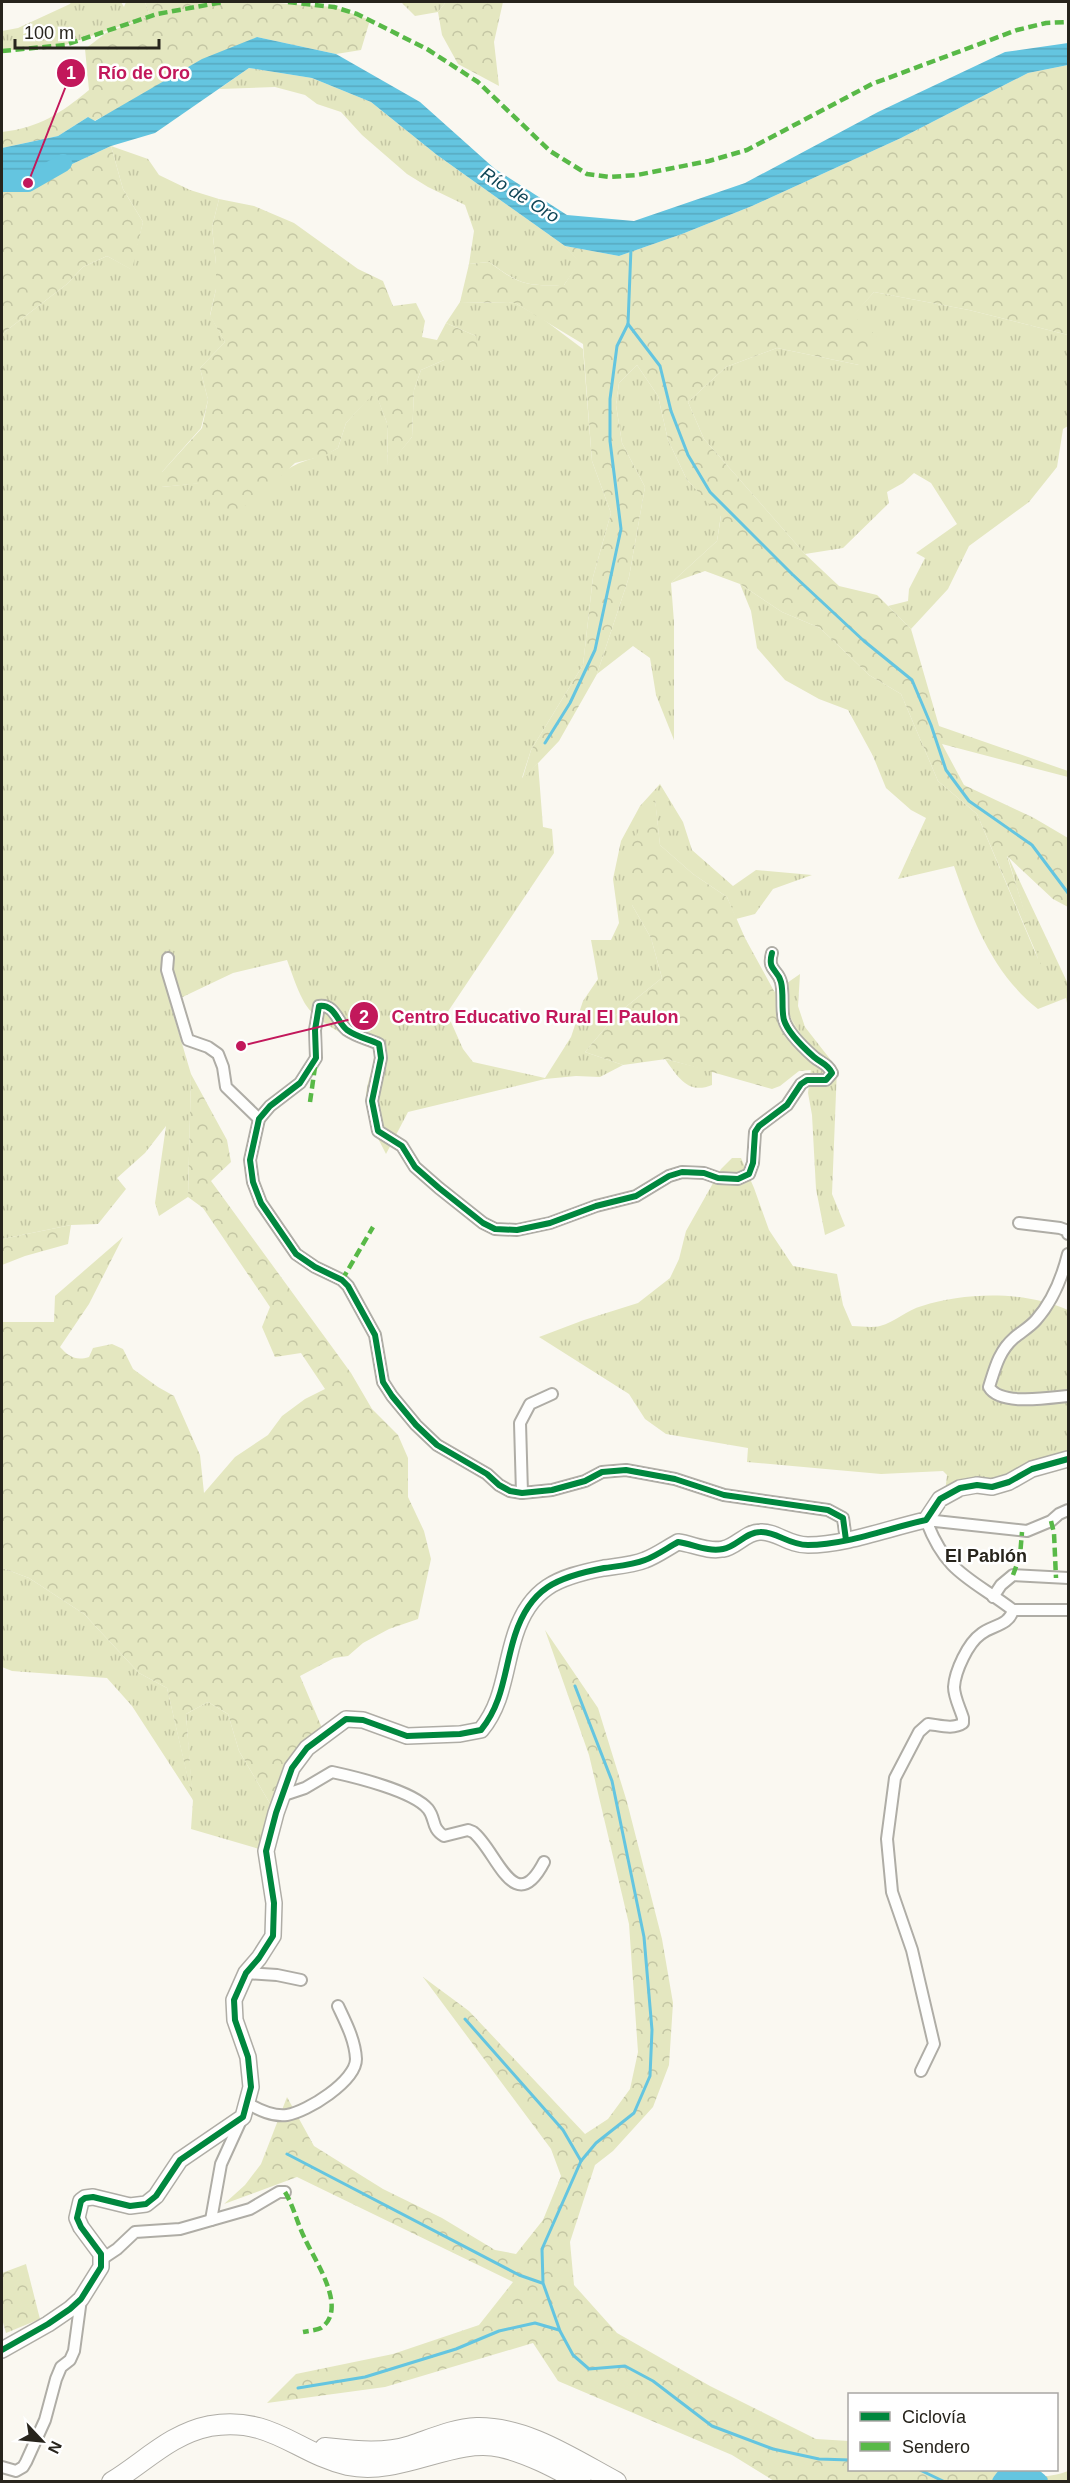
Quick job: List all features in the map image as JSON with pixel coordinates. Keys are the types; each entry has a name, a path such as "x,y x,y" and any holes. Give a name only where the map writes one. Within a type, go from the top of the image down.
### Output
{"highway":[{"path":"112,2481 172,2439 210,2426 242,2425 281,2434 326,2457 349,2465 389,2466 473,2446 500,2446 581,2481"},
{"path":"302,2445 378,2452 410,2446 453,2432 477,2428 497,2430 530,2438 616,2481"}],"street":[{"path":"772,953 770,962 773,971 780,979 784,1020 801,1043 815,1058 829,1067 831,1073 826,1080 807,1080 801,1084 788,1105 759,1126 755,1132 753,1163 749,1174 738,1179 682,1172 669,1176 636,1196 587,1209 550,1223 517,1230 495,1229 483,1223 439,1188 415,1167 402,1146 378,1131 372,1101 381,1058 379,1044 359,1037 344,1028 332,1009 323,1005 319,1006 316,1022 316,1058 300,1083 270,1106 259,1119 250,1160 253,1182 261,1203 296,1254 315,1267 342,1280 348,1286 375,1335 384,1382 392,1396 416,1425 437,1445 488,1474 499,1485 510,1491 522,1493 552,1490 585,1481 602,1472 626,1470 675,1479 724,1495 828,1510 843,1518 846,1540"},
{"path":"168,958 167,970 188,1040 208,1047 218,1054 226,1087 259,1119"},
{"path":"1019,1223 1060,1228 1068,1231 1068,1234"},
{"path":"1068,1254 1061,1280 1048,1303 1035,1322 1012,1339 1002,1351 989,1387 999,1396 1013,1399 1068,1396"},
{"path":"522,1493 520,1423 530,1404 552,1394"},
{"path":"926,1520 940,1499 960,1488 977,1485 992,1487 1009,1482 1032,1469 1068,1459"},
{"path":"211,2220 221,2164 245,2110 251,2087 248,2056 235,2020 234,2000 246,1973 266,1949 273,1932 274,1902 266,1851 281,1796 292,1768 307,1748 346,1719 363,1720 407,1736 460,1734 481,1730 493,1715 500,1698 504,1673 524,1611 531,1599 543,1589 576,1574 645,1560 678,1542 709,1551 726,1549 757,1532 768,1532 792,1544 824,1544 926,1520 1022,1532 1051,1521 1068,1510"},
{"path":"926,1520 934,1543 959,1574 1013,1610 1068,1610"},
{"path":"993,1597 1001,1585 1013,1575 1068,1578"},
{"path":"921,2071 934,2044 912,1950 892,1892 887,1839 895,1778 919,1732 928,1724 951,1727 963,1723 954,1687 961,1664 969,1647 981,1634 1008,1621 1013,1610"},
{"path":"281,1796 305,1788 332,1773 360,1778 417,1801 429,1810 437,1831 444,1836 468,1830 473,1832 507,1878 516,1884 526,1884 531,1881 538,1874 544,1862"},
{"path":"246,1973 278,1975 301,1980"},
{"path":"2,2350 48,2324 81,2299 101,2266 102,2259 77,2218 81,2201 93,2197 130,2206 146,2204 156,2196 180,2160 245,2110 288,2115 308,2107 338,2088 352,2071 356,2060 351,2033 338,2006"},
{"path":"102,2259 135,2232 180,2229 249,2209 279,2192 285,2192"},
{"path":"2,2468 16,2471 23,2467 42,2428 56,2379 74,2351 81,2299"}],"green space":[{"path":"71,2 121,2 124,7 126,2 145,2 150,16 65,45 2,51 2,31 18,28"},
{"path":"145,2 261,2 334,7 370,20 361,50 336,54 257,37 94,121 88,117 58,136 2,148 2,132 27,127 49,118 89,90 85,49 106,33 150,16"},
{"path":"401,2 446,2 438,12 415,16"},
{"path":"446,2 503,2 494,42 499,86 458,64 442,35 438,12"},
{"path":"1068,65 1068,335 969,310 874,292 853,316 885,343 859,365 777,348 726,367 688,402 704,439 805,554 839,586 877,595 911,629 939,726 1068,771 1068,777 942,744 964,785 1034,818 1068,838 1068,907 1053,899 1007,856 1042,967 977,814 938,781 901,694 869,675 820,628 782,612 740,584 705,571 671,583 717,541 721,516 687,480 668,440 658,396 637,365 619,383 616,405 622,443 645,487 629,577 597,674 559,741 522,780 531,750 583,665 593,577 611,513 592,461 583,344 515,303 460,302 469,264 489,262 516,280 540,285 564,285 579,262 565,246 619,256 682,234 752,206 901,138 1028,73"},
{"path":"249,68 312,78 371,102 437,155 565,246 580,262 564,285 532,284 517,280 489,262 469,264 474,231 465,205 407,174 362,135 341,112 317,104 305,95 275,87 219,89"},
{"path":"111,146 148,159 159,175 190,190 219,199 212,227 216,289 210,315 225,342 200,368 208,400 201,428 162,472 162,487 281,474 295,465 330,452 338,448 346,423 375,391 387,423 388,466 412,437 414,390 421,370 444,360 476,336 446,323 460,302 515,303 543,319 583,349 592,461 611,513 593,577 583,665 531,750 522,778 538,763 543,827 552,829 554,853 447,1013 463,1049 473,1062 545,1078 571,1037 583,1001 598,979 591,940 611,940 619,923 613,879 621,841 640,806 660,784 683,822 692,850 733,886 756,870 812,875 773,889 755,914 736,919 727,897 693,874 660,845 655,800 632,905 651,938 662,978 617,1014 585,1052 623,1065 600,1077 576,1076 545,1079 408,1112 386,1154 373,1128 366,1100 374,1059 373,1044 344,1034 315,1015 301,995 287,960 233,973 170,1003 191,1074 188,1197 159,1216 155,1203 166,1126 145,1153 117,1178 126,1189 98,1224 71,1225 2,1239 2,334 67,284 83,267 107,256 131,269 143,222 123,189"},
{"path":"111,146 123,189 143,222 132,270 107,256 83,267 67,284 2,334 2,186 55,172"},
{"path":"219,199 254,206 294,223 358,269 383,281 393,306 416,303 425,321 422,337 437,340 446,323 476,336 480,361 444,360 421,370 414,390 412,437 388,467 387,423 375,392 346,423 338,448 324,456 295,463 256,500 233,512 210,503 203,483 161,487 162,472 202,428 208,400 200,368 225,342 210,316 216,289 212,227"},
{"path":"874,292 969,310 1068,335 1068,426 1063,429 1057,467 1029,502 969,546 948,589 911,629 888,606 908,601 909,589 925,558 916,553 957,524 931,483 914,473 903,483 887,492 889,503 843,548 805,554 704,439 688,402 726,367 777,348 859,365 852,316"},
{"path":"637,365 658,396 668,440 687,480 721,515 717,541 671,583 674,622 674,740 656,695 650,658 633,646 597,674 629,577 645,487 622,443 616,405 619,383"},
{"path":"740,584 782,612 820,628 869,675 901,694 938,781 977,814 1038,959 1007,854 1068,984 1068,1008 1066,998 1038,1009 1008,979 986,944 954,866 898,879 926,818 911,810 886,788 873,756 848,710 819,699 785,680 757,648 751,611"},
{"path":"655,798 660,845 693,874 727,897 745,938 780,1002 804,1039 837,1068 799,1071 780,1086 772,1089 666,1059 623,1065 585,1052 617,1014 662,978 651,938 632,905 630,848"},
{"path":"800,974 798,1006 805,1027 837,1068 832,1194 845,1226 825,1235 816,1189 812,1115 808,1093 811,1068 836,1068 804,1039 774,992"},
{"path":"665,1059 712,1071 712,1085 696,1088 690,1086 679,1078"},
{"path":"191,1074 227,1140 231,1162 211,1181 351,1373 372,1409 398,1435 408,1458 408,1497 424,1531 431,1559 418,1619 389,1629 363,1643 348,1656 334,1658 300,1676 322,1728 275,1812 239,1751 228,1714 208,1702 186,1714 193,1801 167,1688 139,1673 84,1614 29,1578 2,1568 2,1322 54,1322 55,1296 123,1237 89,1304 60,1347 70,1356 80,1359 89,1357 93,1348 112,1344 123,1349 133,1369 174,1396 200,1455 204,1493 235,1457 268,1435 282,1416 305,1399 325,1389 301,1353 275,1357 262,1327 270,1307 203,1208 188,1197"},
{"path":"732,1158 741,1158 769,1230 793,1266 837,1274 843,1305 852,1326 880,1326 922,1306 939,1301 976,1296 1033,1299 1068,1310 1068,1460 945,1493 947,1475 943,1471 881,1474 747,1462 748,1448 666,1434 645,1419 629,1394 539,1337 638,1303 670,1278 679,1259 686,1231 721,1169"},
{"path":"71,1225 68,1244 2,1265 2,1239"},
{"path":"2,1568 29,1578 84,1614 139,1673 167,1688 192,1795 186,1714 208,1702 228,1714 239,1751 275,1812 266,1851 191,1829 193,1800 132,1706 107,1678 12,1671 2,1667"},
{"path":"545,1630 598,1708 627,1802 662,1939 673,2003 669,2065 653,2107 613,2151 595,2165 570,2242 574,2285 617,2333 710,2386 816,2439 848,2441 848,2471 1004,2471 1025,2477 1035,2477 1068,2471 1068,2481 774,2481 732,2455 558,2381 533,2343 385,2387 267,2403 296,2374 393,2354 479,2325 513,2282 297,2177 224,2204 245,2185 261,2164 287,2097 314,2146 383,2189 442,2218 495,2250 516,2254 543,2220 561,2176 551,2149 423,1977 469,2011 585,2134 608,2119 630,2089 638,2052 629,1924 589,1755"},
{"path":"26,2264 40,2319 6,2333 2,2319 2,2273"}],"water":[{"path":"257,37 336,54 420,102 495,169 567,215 634,221 745,183 878,112 1005,52 1068,43 1068,65 1028,73 901,138 752,206 619,256 565,246 437,155 371,102 312,78 249,68 155,133 111,146 55,172 2,186 2,148 58,136 88,117 95,121 202,59"}],"waterway":[{"name":"Río de Oro","path":"2,183 28,183 63,163"},
{"path":"631,248 628,324 660,366 671,411 688,455 710,492 792,574 864,641 912,680 931,725 946,770 969,801 1032,845 1068,893"},
{"path":"545,743 570,703 595,650 621,529 610,441 610,399 617,346 628,324"},
{"path":"575,1686 612,1781 644,1937 652,2030 650,2076 634,2113 596,2143 581,2161 542,2249 543,2283 560,2331 573,2355 589,2369 625,2366 653,2381 712,2426 773,2449 819,2459 848,2460"},
{"path":"465,2019 563,2130 581,2161"},
{"path":"287,2154 519,2275 542,2283"},
{"path":"298,2388 365,2377 456,2349 499,2331 535,2323 559,2330"},
{"path":"922,2471 945,2482"},
{"path":"1001,2482 1008,2473 1033,2477 1039,2482"}],"marked path":[{"path":"2,51 65,45 157,14 223,2"},
{"path":"288,2 334,7 357,14 427,49 478,82 550,151 587,174 610,177 637,175 709,161 747,150 872,84 1017,30 1046,23 1068,22"},
{"path":"310,1102 315,1067"},
{"path":"342,1280 373,1227"},
{"path":"1051,1521 1054,1533 1056,1578"},
{"path":"1013,1575 1020,1556 1022,1532"},
{"path":"285,2192 331,2297 332,2309 329,2320 321,2328 303,2332"}],"cycle path":[{"path":"772,953 772,967 781,982 783,1016 786,1025 802,1045 832,1073 826,1080 807,1080 801,1084 787,1105 759,1126 755,1132 753,1163 749,1174 738,1179 682,1172 669,1176 636,1196 596,1206 550,1223 517,1230 495,1229 483,1223 439,1188 415,1167 402,1146 378,1131 372,1101 381,1058 379,1044 347,1030 332,1011 324,1006 319,1006 315,1030 316,1058 300,1083 270,1106 259,1119 250,1160 253,1182 261,1203 296,1254 315,1267 342,1280 348,1286 375,1335 383,1382 392,1396 416,1425 437,1445 487,1474 499,1485 510,1491 522,1493 552,1490 585,1481 602,1472 626,1470 675,1479 724,1495 828,1510 843,1518 846,1540"},
{"path":"2,2350 70,2309 81,2299 101,2267 101,2254 77,2218 81,2201 93,2197 130,2206 146,2204 156,2196 180,2160 243,2117 251,2087 248,2057 235,2020 234,2000 246,1973 273,1936 274,1903 266,1851 276,1813 292,1768 307,1748 346,1719 363,1720 407,1736 460,1734 481,1730 499,1697 521,1619 537,1596 547,1587 572,1576 640,1562 678,1542 717,1550 728,1548 750,1534 760,1532 808,1545 852,1539 926,1520 940,1499 960,1488 977,1485 992,1487 1009,1482 1032,1469 1068,1459"}],"place":[{"name":"Río de Oro","path":"28,183"},
{"name":"Centro Educativo Rural El Paulon","path":"241,1046"}],"district":[{"name":"El Pablón","path":"986,1556"}]}
